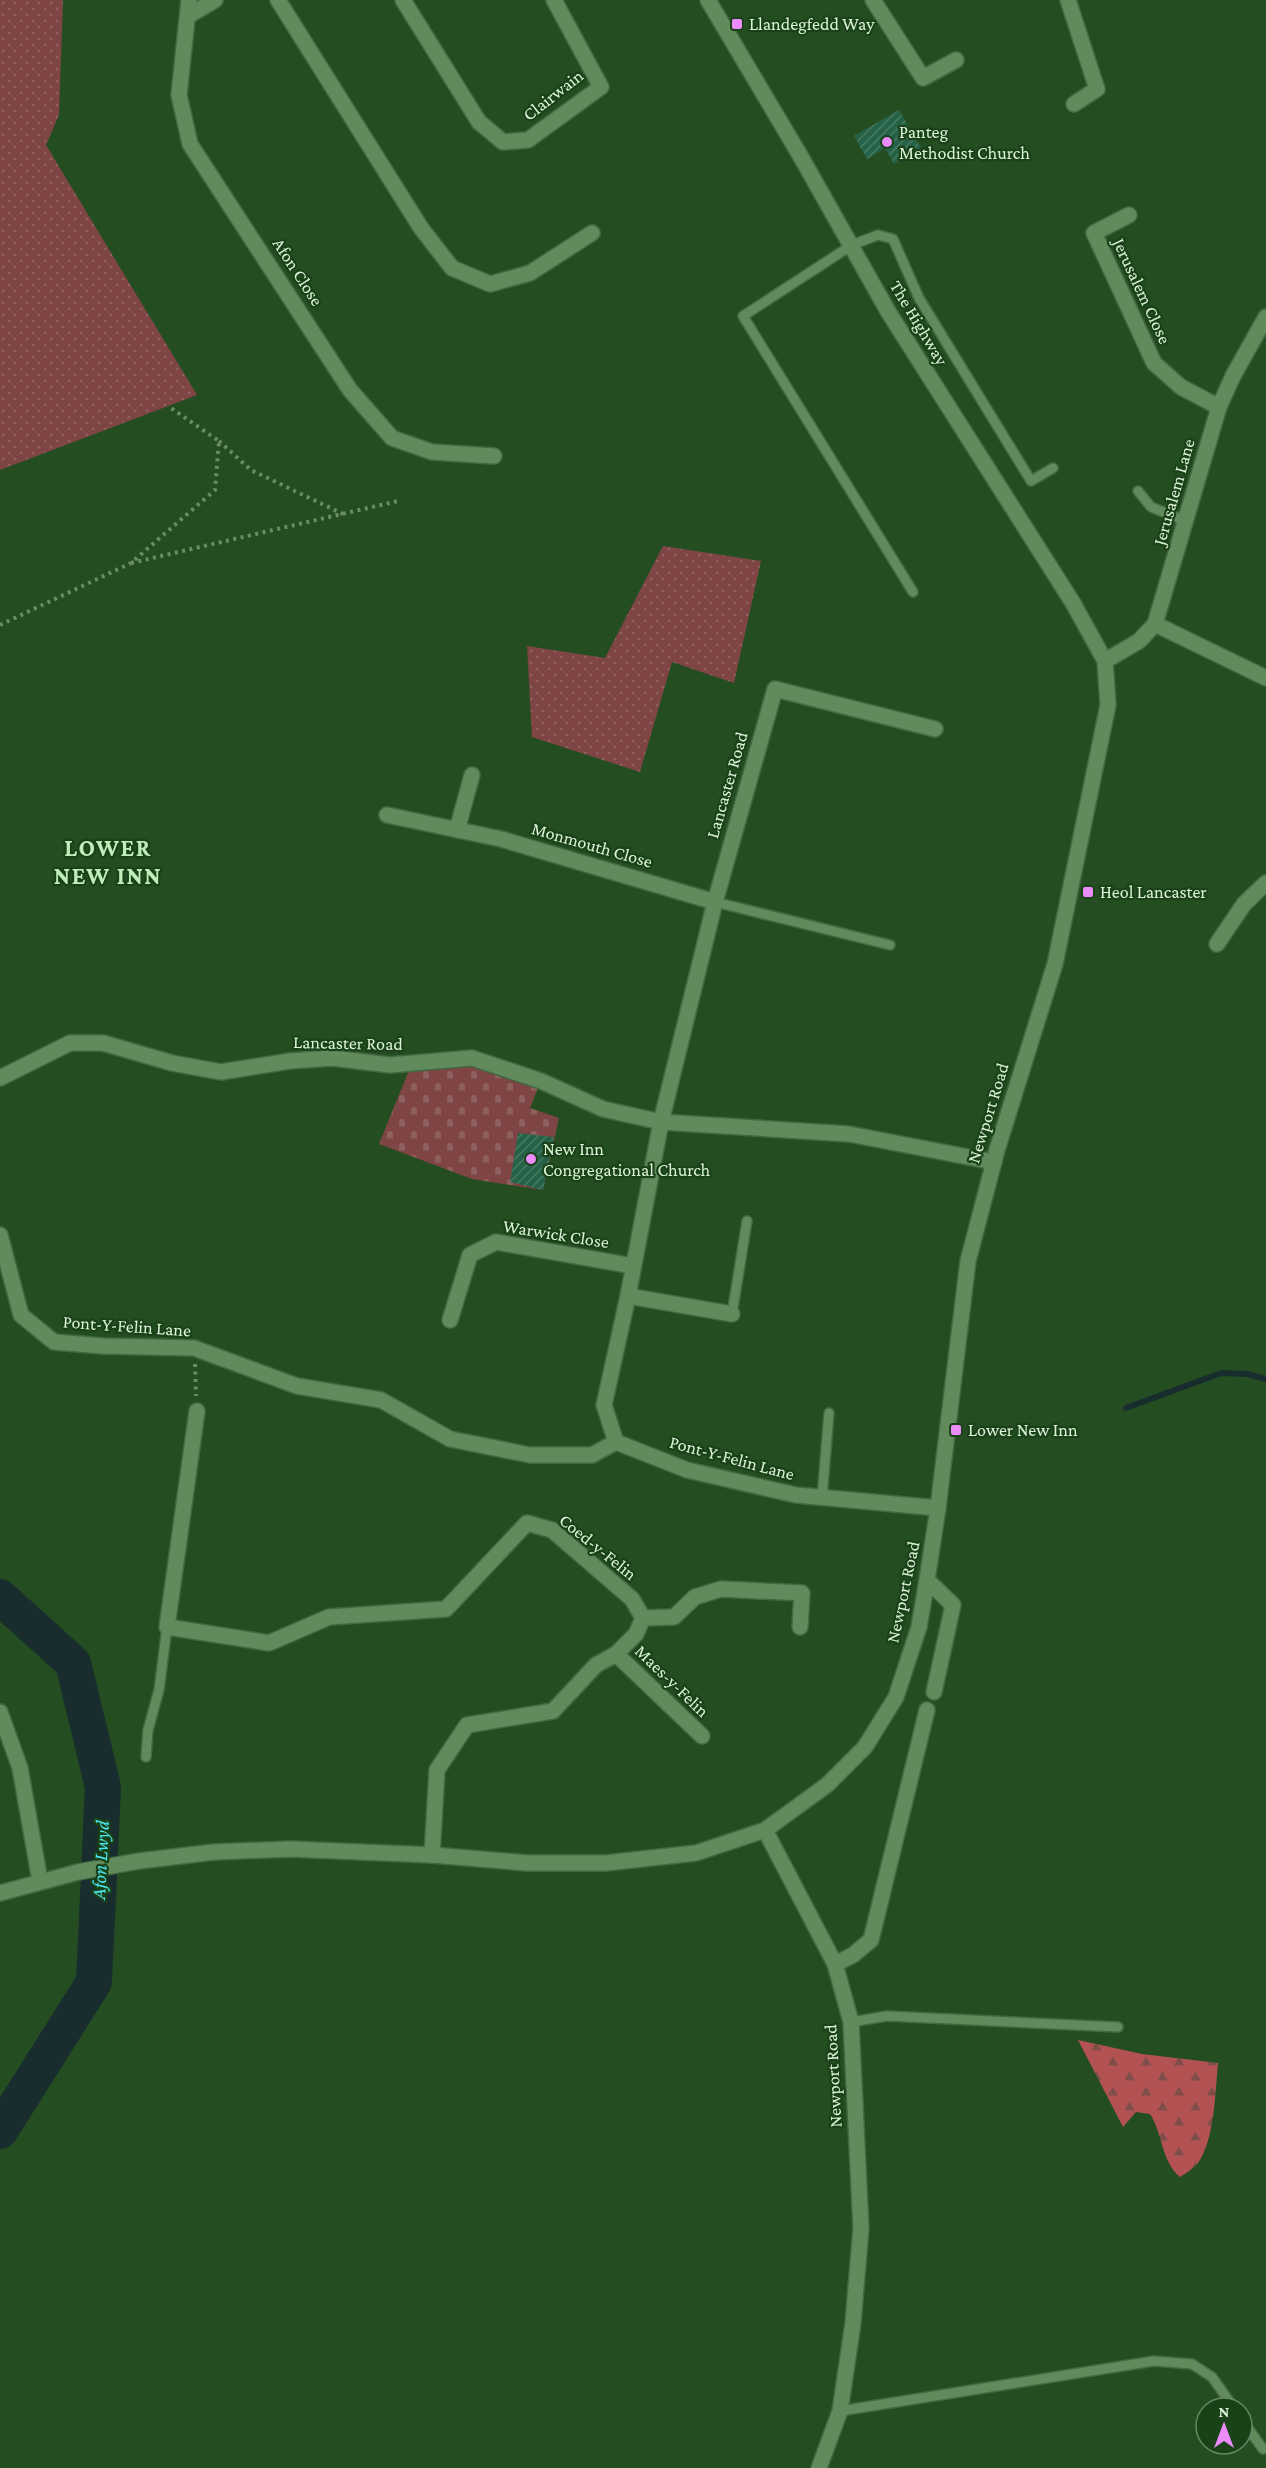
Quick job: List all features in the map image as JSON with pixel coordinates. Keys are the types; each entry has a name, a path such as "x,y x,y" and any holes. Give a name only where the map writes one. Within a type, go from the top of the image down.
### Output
{"street":[{"name":"Afon Close","path":"189,0 179,95 190,144 350,390 392,438 432,452 494,456"},
{"path":"188,16 215,0"},
{"path":"278,0 421,228 452,268 490,284 530,273 592,233"},
{"name":"Clairwain","path":"405,1 479,122 503,142 528,140 601,87 554,0"},
{"name":"The Highway","path":"708,0 852,245 889,313 1073,603 1105,662"},
{"path":"873,0 923,78 956,60"},
{"path":"1068,0 1097,89 1074,104"},
{"name":"Jerusalem Close","path":"1129,215 1094,233 1154,363 1180,387 1219,406"},
{"name":"Jerusalem Lane","path":"1155,624 1219,406 1266,317"},
{"path":"1105,662 1139,640 1155,624 1266,678"},
{"name":"Newport Road","path":"819,2468 840,2411 853,2323 861,2228 851,2022 835,1964 765,1830 827,1785 865,1747 896,1697 919,1627 938,1508 968,1261 993,1162 1055,964 1107,705 1105,662"},
{"name":"Lancaster Road","path":"616,1442 604,1404 628,1296 661,1122 715,902 775,689 934,729"},
{"path":"457,830 472,775"},
{"name":"Monmouth Close","path":"387,815 501,839 715,902"},
{"path":"1217,944 1244,904 1266,883"},
{"name":"Lancaster Road","path":"0,1078 70,1043 103,1043 172,1063 221,1072 290,1061 332,1058 390,1065 472,1058 541,1081 603,1109 661,1122 849,1134 993,1162"},
{"name":"Pont-Y-Felin Lane","path":"0,1235 21,1315 54,1342 103,1346 194,1348 297,1386 381,1400 450,1439 530,1455 592,1455 616,1442 687,1470 796,1495 938,1508"},
{"name":"Warwick Close","path":"450,1320 470,1255 496,1242 633,1266"},
{"path":"628,1296 732,1314"},
{"path":"167,1627 197,1412"},
{"name":"Coed-y-Felin","path":"167,1627 269,1642 329,1617 446,1609 527,1523 552,1530 632,1599 643,1618"},
{"path":"927,1580 953,1605 934,1692"},
{"path":"432,1855 437,1770 467,1725 553,1711 596,1665 616,1653 636,1634 643,1618 674,1617 695,1597 721,1589 802,1593 800,1627"},
{"name":"Maes-y-Felin","path":"616,1653 702,1736"},
{"path":"835,1964 853,1955 871,1940 927,1710"},
{"path":"0,1712 20,1768 40,1881"},
{"path":"0,1893 78,1872 138,1861 214,1852 290,1849 432,1855 527,1863 616,1862 696,1852 765,1830"}],"lane":[{"path":"913,592 743,316 852,245 878,235 892,239 919,298 1031,481 1053,468"},
{"path":"1138,491 1150,507 1186,521"},
{"path":"715,902 890,945"},
{"path":"732,1314 747,1221"},
{"path":"822,1498 829,1413"},
{"path":"146,1757 148,1730 159,1690 167,1627"},
{"path":"851,2022 887,2016 1119,2027"},
{"path":"840,2411 1154,2361 1192,2364 1212,2377 1225,2396"},
{"path":"1254,2437 1263,2449"}],"path":[{"path":"168,406 219,441 251,470 344,515"},
{"path":"131,563 215,490 219,441"},
{"path":"0,625 131,563 398,501"},
{"path":"194,1348 197,1412"}],"green space":[{"path":"0,0 63,0 59,115 46,145 197,395 0,470"},
{"path":"663,546 761,561 734,683 672,662 640,772 532,737 527,646 605,658"},
{"path":"472,1058 541,1081 530,1108 559,1118 543,1190 472,1179 379,1144 412,1063"},
{"path":"1078,2040 1142,2054 1218,2063 1215,2101 1208,2141 1204,2153 1194,2167 1180,2177 1174,2171 1150,2114 1136,2112 1123,2127"}],"building":[{"name":"Panteg Methodist Church","path":"899,110 921,148 894,164 885,148 867,159 854,136"},
{"name":"New Inn Congregational Church","path":"518,1133 554,1137 543,1190 510,1182"}],"waterway":[{"path":"1126,1408 1221,1373 1247,1374 1266,1379"},
{"name":"Afon Lwyd","path":"0,1597 73,1663 103,1787 94,1982 0,2131"}],"place":[{"name":"Llandegfedd Way","path":"737,24"},
{"name":"Panteg Methodist Church","path":"887,142"},
{"name":"Heol Lancaster","path":"1088,892"},
{"name":"New Inn Congregational Church","path":"531,1159"},
{"name":"Lower New Inn","path":"956,1430"}],"district":[{"name":"LOWER NEW INN","path":"108,862"}]}
